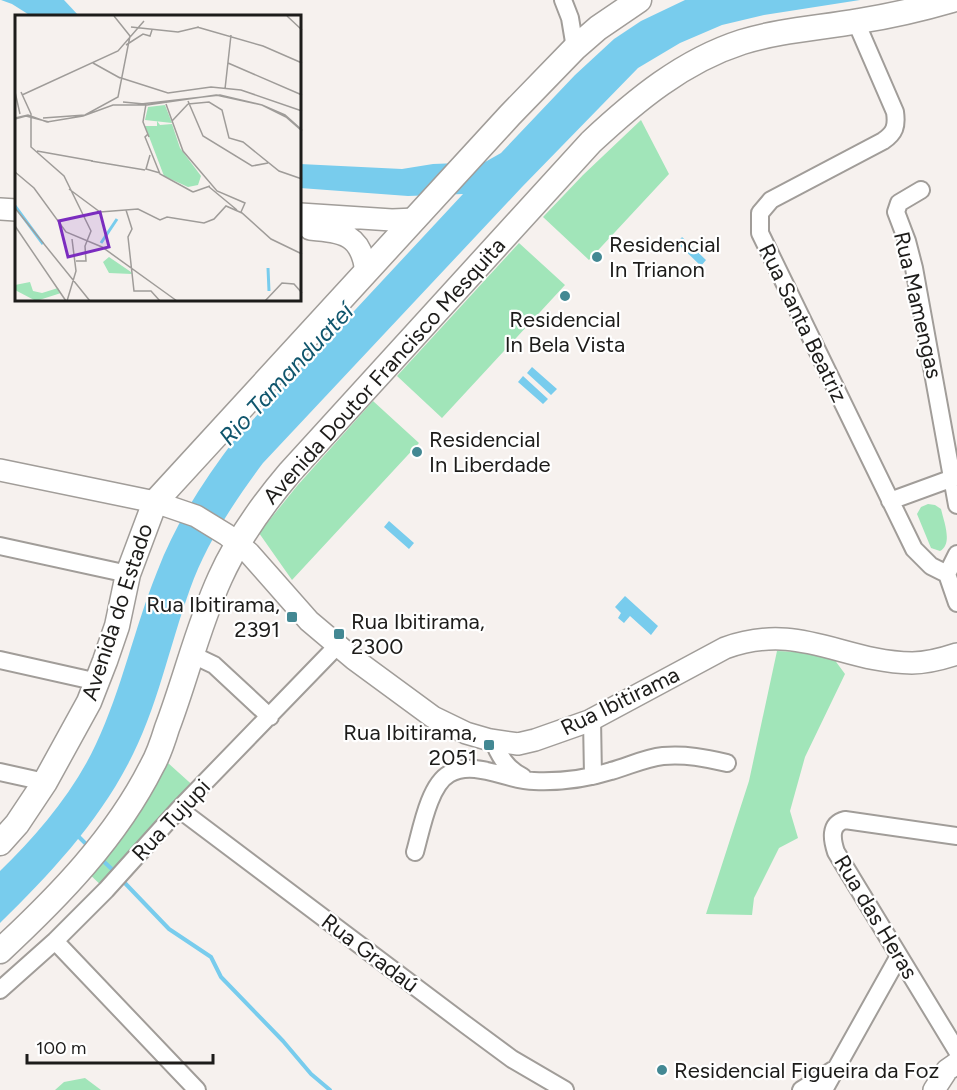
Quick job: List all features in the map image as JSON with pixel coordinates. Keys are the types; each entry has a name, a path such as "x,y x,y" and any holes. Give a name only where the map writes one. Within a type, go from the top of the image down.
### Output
{"highway":[{"path":"164,504 366,273 510,114 575,48 598,28 639,0"},
{"name":"Avenida Doutor Francisco Mesquita","path":"0,951 41,913 83,868 122,818 152,766 233,539 290,472 591,142 645,95 679,71 714,53 742,42 774,34 856,22 952,0"},
{"name":"Avenida do Estado","path":"0,843 17,824 45,782 98,682 117,626 128,574 164,504"}],"main road":[{"path":"0,209 15,210"},
{"path":"302,214 392,220 423,211"},
{"path":"302,228 334,231 354,240 363,256 366,273"},
{"name":"Rua Ibitirama","path":"0,470 164,504 196,516 233,539 253,557 309,621 337,646 433,717 466,733 493,740 518,744 592,719 725,648 742,642 770,638 808,641 899,662 927,662 957,654"},
{"path":"934,1090 947,1070 957,1063"}],"street":[{"path":"565,4 598,28"},
{"path":"565,4 575,48"},
{"name":"Rua Santa Beatriz","path":"856,22 895,112 894,131 883,141 771,201 760,213 760,233 914,549 931,566 947,574"},
{"name":"Rua Mamengas","path":"921,190 899,203 896,212 908,241 914,268 957,505"},
{"path":"890,501 953,478"},
{"path":"0,546 128,574"},
{"path":"957,554 947,574 957,603"},
{"name":"Rua Tujupi","path":"0,990 55,941 106,890 179,809 337,646"},
{"path":"193,655 214,665 270,717"},
{"path":"0,660 98,682"},
{"path":"592,719 593,776"},
{"path":"493,740 500,757 508,766 516,774 532,782"},
{"path":"415,852 432,795 445,776 451,772 474,769 532,782 593,776 663,756 689,755 727,763"},
{"path":"0,772 45,782"},
{"name":"Rua Gradaú","path":"179,809 512,1059 565,1090"},
{"name":"Rua das Heras","path":"957,836 845,820 833,829 832,840 836,852 957,1051"},
{"path":"55,941 197,1090"},
{"path":"824,1090 899,956"},
{"path":"801,1090 835,1069"}],"green space":[{"path":"641,120 669,174 589,260 543,217"},
{"path":"519,243 565,285 442,418 397,376"},
{"path":"373,401 419,443 292,580 259,533 297,486"},
{"path":"928,504 941,509 944,520 947,538 944,548 940,551 931,548 917,514 921,507"},
{"path":"777,651 799,652 834,659 845,674 805,757 790,811 798,838 779,848 754,898 752,915 706,914 749,781"},
{"path":"158,754 198,790 106,890 83,868"},
{"path":"85,1078 101,1090 55,1090 64,1082"}],"water":[{"path":"1,0 64,0 78,15 29,15"},
{"name":"Rio Tamanduateí","path":"685,0 860,0 764,15 722,25 680,43 638,68 522,187 263,463 222,524 204,556 182,611 147,722 128,764 101,808 70,848 0,923 0,871 54,812 87,762 113,702 164,554 201,486 235,439 463,194 408,196 302,188 302,164 402,169 433,164 485,162 501,153 575,75 614,39 641,21"},
{"path":"682,237 706,260 701,266 677,243"},
{"path":"532,367 557,389 551,395 527,373"},
{"path":"523,376 548,399 543,404 518,382"},
{"path":"389,521 414,543 409,549 384,527"},
{"path":"625,596 658,626 651,635 630,616 624,623 618,618 621,613 615,607"}],"waterway":[{"path":"76,834 88,846"},
{"path":"100,858 116,873"},
{"path":"121,879 169,929 211,957 221,977 283,1041 311,1074 330,1090"}],"place":[{"name":"Residencial In Trianon","path":"597,257"},
{"name":"Residencial In Bela Vista","path":"565,296"},
{"name":"Residencial In Liberdade","path":"417,452"},
{"name":"Rua Ibitirama, 2391","path":"292,617"},
{"name":"Rua Ibitirama, 2300","path":"339,634"},
{"name":"Rua Ibitirama, 2051","path":"489,745"},
{"name":"Residencial Figueira da Foz","path":"662,1070"}]}
